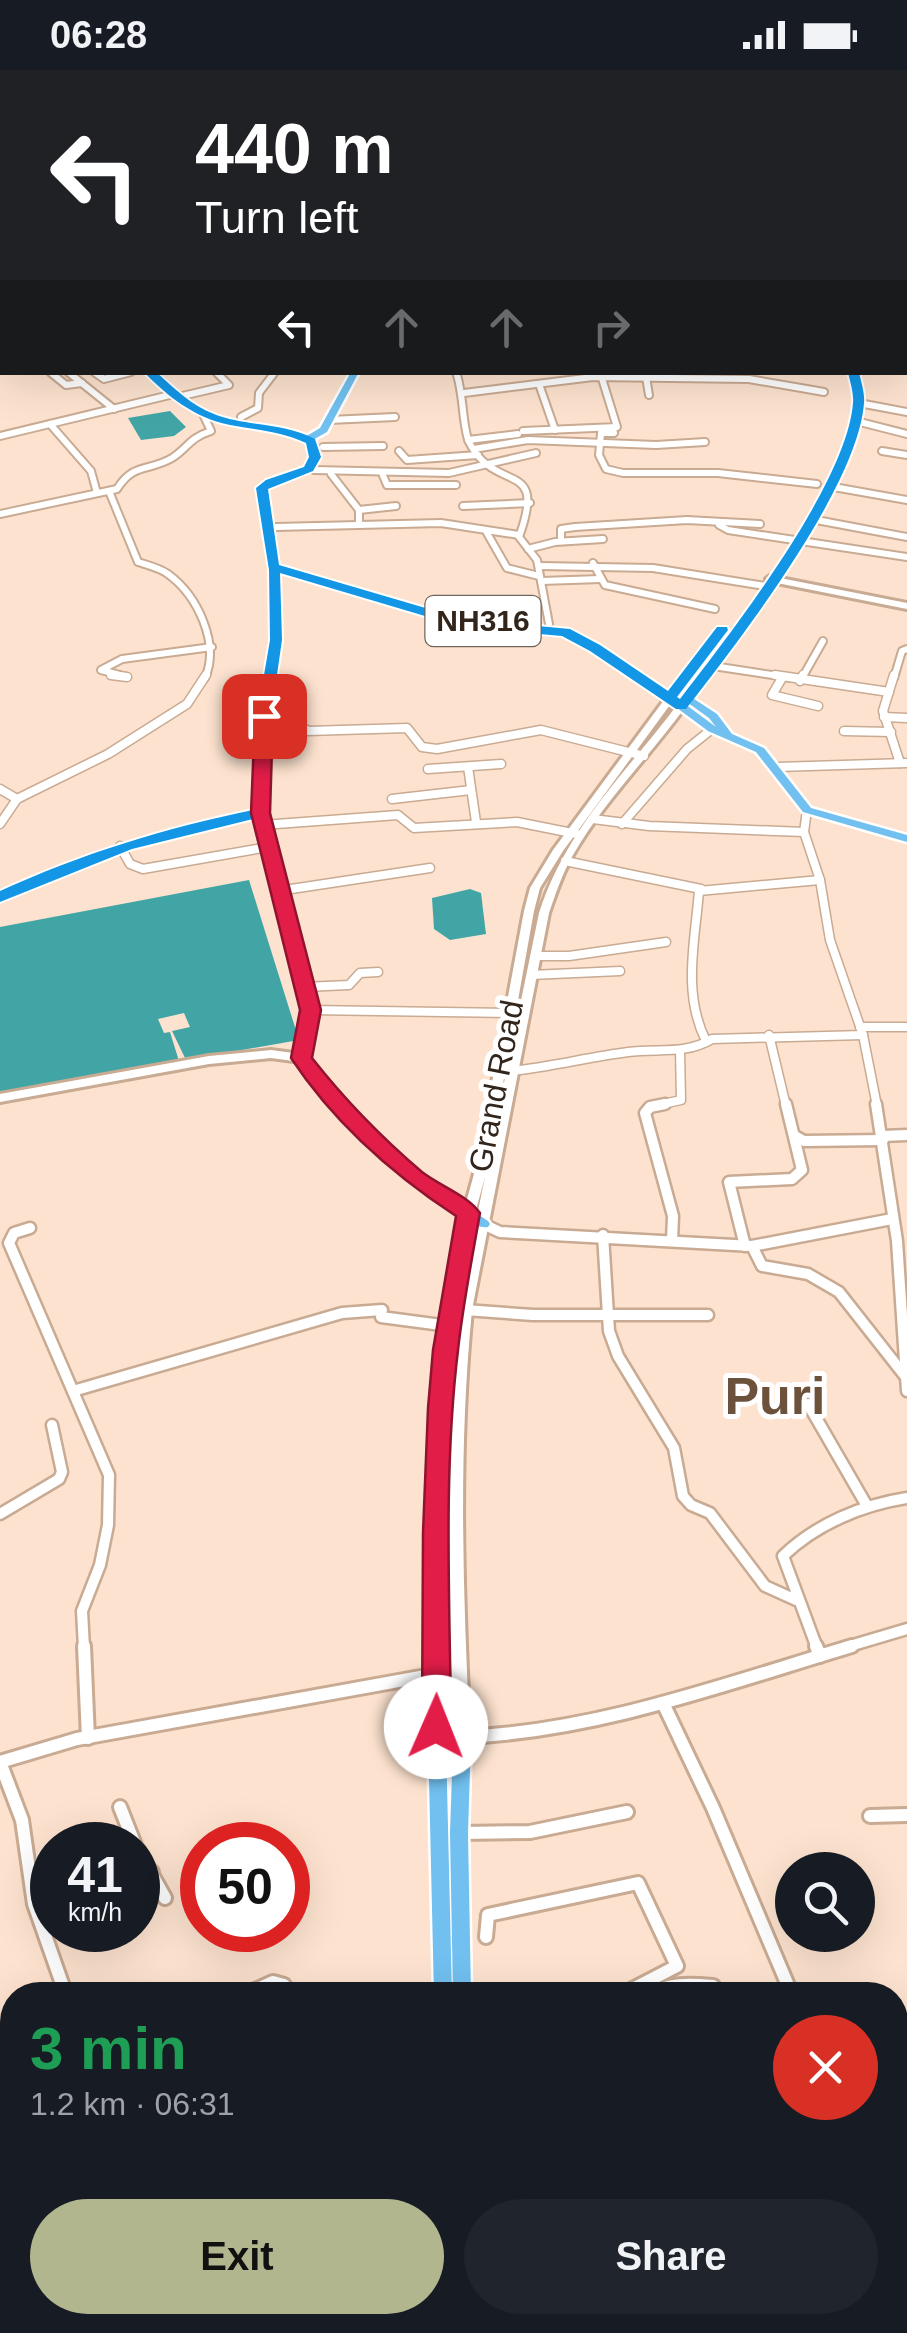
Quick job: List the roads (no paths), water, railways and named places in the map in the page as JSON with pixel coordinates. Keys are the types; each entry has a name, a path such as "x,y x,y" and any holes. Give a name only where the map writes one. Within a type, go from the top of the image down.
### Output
{"highway":[{"path":"156,375 176,396 208,415 290,429 313,438"},
{"path":"679,698 712,666 823,485 856,421 858,398 854,375"},
{"path":"792,539 811,520 852,396 858,398"},
{"path":"208,415 242,417 261,423"},
{"path":"267,489 319,465 313,438"},
{"path":"276,567 267,489 270,482 309,469 315,449 313,438"},
{"path":"0,898 120,846 262,819 264,716 276,640 276,528 267,489"},
{"name":"NH316","path":"276,567 440,618 564,632 679,698"},
{"path":"679,698 763,583"},
{"name":"NH316","path":"501,624 549,624 580,632 679,698"}],"main road":[{"path":"313,438 328,422 353,375"},
{"path":"763,583 907,606"},
{"path":"679,698 712,729 760,750 807,810 907,840"},
{"path":"679,698 713,716 728,736"},
{"name":"Grand Road","path":"462,1982 462,1738 454,1445 465,1310 549,891 576,834 594,819 679,698"},
{"name":"Grand Road","path":"443,1982 437,1501 449,1326 468,1213 482,1162 535,888 638,755"},
{"path":"262,819 311,1010 301,1058"},
{"path":"0,1098 209,1060 271,1054 301,1058 325,1091 374,1142 419,1181 482,1224"},
{"path":"437,1735 462,1738"}],"street":[{"path":"53,375 66,386 82,383"},
{"path":"72,375 114,409"},
{"path":"0,436 230,384 220,375"},
{"path":"242,417 258,408 263,379 270,375"},
{"path":"457,375 464,393 468,440 494,473 524,484 530,503 519,535"},
{"path":"548,375 554,382"},
{"path":"464,393 601,375 725,376 824,392"},
{"path":"468,440 520,432 613,428 618,425 601,375"},
{"path":"646,378 650,395"},
{"path":"539,384 556,430"},
{"path":"858,398 907,412"},
{"path":"0,514 120,487 127,473 172,458 192,438 211,431 208,415"},
{"path":"328,422 395,417"},
{"path":"856,421 907,434"},
{"path":"50,424 91,470 96,493"},
{"path":"613,428 614,434 602,433 599,454 602,466 613,471 718,473 907,500"},
{"path":"313,438 383,446"},
{"path":"399,451 407,460 476,452 528,440 656,445 705,442"},
{"path":"882,451 907,455"},
{"path":"314,470 449,473 536,452"},
{"path":"330,473 359,510 359,521"},
{"path":"382,473 387,485 456,486"},
{"path":"0,802 16,800 108,754 188,704 210,670 212,647 188,598 167,573 138,562 109,491"},
{"path":"464,506 530,503"},
{"path":"359,510 396,506"},
{"path":"562,541 561,529 575,527 688,520 760,524"},
{"path":"811,520 907,536"},
{"path":"276,528 359,521 386,525 446,523 519,535 539,574 550,613 549,624"},
{"path":"719,524 728,530 907,557"},
{"path":"487,532 507,568 601,578"},
{"path":"528,548 603,539"},
{"path":"539,574 593,563 674,569 763,583"},
{"path":"593,563 608,586 715,610"},
{"path":"800,681 823,641"},
{"path":"127,676 101,670 122,659 212,647"},
{"path":"777,767 904,763 884,716 902,651 907,650"},
{"path":"712,666 889,692"},
{"path":"895,674 907,675"},
{"path":"782,678 772,695 818,706"},
{"path":"264,716 289,718 308,731 407,728 425,748 472,746 534,730 638,755"},
{"path":"884,716 907,718"},
{"path":"622,824 687,749 712,729"},
{"path":"844,732 891,732"},
{"path":"428,769 502,764"},
{"path":"468,767 476,822"},
{"path":"0,789 16,800"},
{"path":"392,799 472,790"},
{"path":"0,824 16,800"},
{"path":"807,810 804,832 820,880 830,940 862,1031 892,1219 902,1240 907,1391"},
{"path":"262,819 394,815 414,828 476,822 534,824 576,834"},
{"path":"594,819 622,824 804,832"},
{"path":"120,846 130,864 142,869 268,847"},
{"path":"565,861 701,889 748,890 820,880"},
{"path":"278,891 430,868"},
{"path":"701,889 696,955 689,975 700,1030 706,1041"},
{"path":"535,956 572,957 666,942"},
{"path":"531,976 620,971"},
{"path":"304,987 349,985 360,973 378,972"},
{"path":"311,1010 511,1013"},
{"path":"512,1072 629,1052 699,1049 706,1041 907,1026"},
{"path":"769,1035 802,1170 797,1176 730,1182 749,1246 762,1266 807,1274 843,1298 859,1312 905,1376"},
{"path":"672,1240 673,1216 645,1113 650,1108 681,1100 680,1050"},
{"path":"795,1136 804,1141 907,1135"},
{"path":"482,1224 500,1232 749,1246 892,1219"},
{"path":"30,1228 14,1234 9,1243 109,1475 108,1526 100,1565 82,1611 88,1738"},
{"path":"603,1235 606,1313 618,1356 674,1448 683,1496 691,1505 710,1512 765,1586 796,1600"},
{"path":"465,1310 533,1315 708,1315"},
{"path":"73,1391 342,1313 382,1313 449,1326"},
{"path":"808,1404 867,1506"},
{"path":"0,1514 59,1480 62,1472 52,1425"},
{"path":"820,1656 784,1564 786,1552 867,1506 907,1498"},
{"path":"462,1738 513,1735 664,1703 907,1629"},
{"path":"30,1876 22,1820 2,1768 88,1738 437,1674"},
{"path":"664,1703 786,1982"},
{"path":"120,1806 126,1822"},
{"path":"459,1833 530,1832 627,1812"},
{"path":"870,1816 907,1816"},
{"path":"486,1938 488,1916 638,1883 677,1966 646,1982"},
{"path":"160,1888 165,1898"},
{"path":"55,1952 63,1982"}],"water":[{"path":"170,411 186,427 174,436 141,440 128,418"},
{"path":"249,880 299,1040 186,1060 172,1031 190,1027 184,1013 158,1019 164,1033 170,1032 179,1061 0,1092 0,927"},
{"path":"470,889 481,893 486,934 450,940 434,929 432,898"}],"district":[{"name":"Puri","path":"775,1396"}]}
